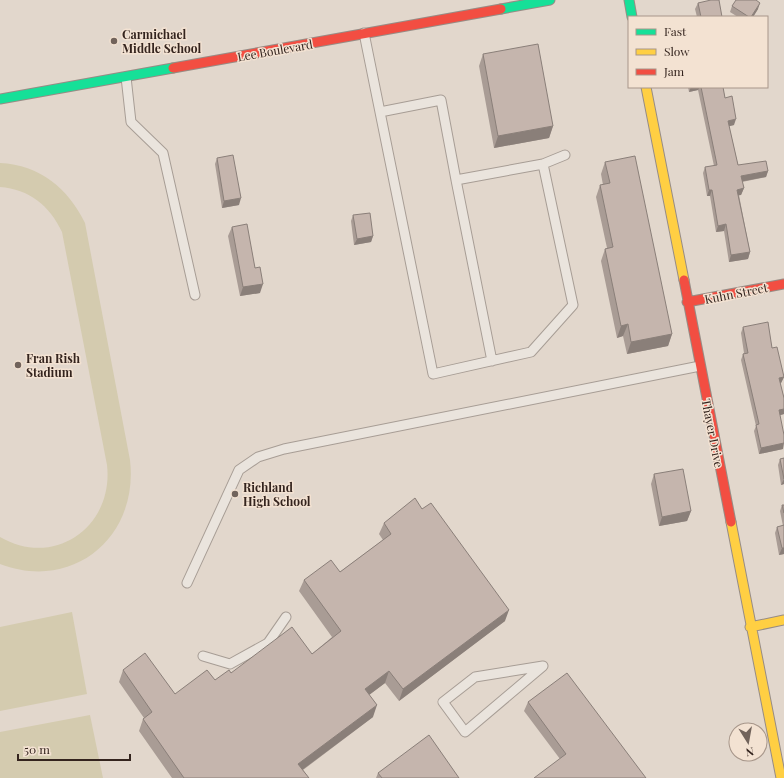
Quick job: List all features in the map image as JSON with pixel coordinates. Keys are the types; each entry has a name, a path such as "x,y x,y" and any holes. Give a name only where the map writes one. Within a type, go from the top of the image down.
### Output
{"street":[{"name":"Lee Boulevard","path":"0,99 550,0"},
{"path":"629,0 632,16"},
{"name":"Thayer Drive","path":"646,88 750,627 781,778"},
{"name":"Kuhn Street","path":"687,302 784,284"},
{"path":"750,627 784,620"}],"lane":[{"path":"364,34 433,374 531,352 573,305 543,164"},
{"path":"126,77 131,122 163,153 195,295"},
{"path":"380,112 441,100 492,361"},
{"path":"456,180 543,164 565,155"},
{"path":"187,584 239,470 258,457 284,449 431,421 700,366"},
{"path":"204,656 230,664 268,643 286,617"},
{"path":"543,666 465,732 443,702 475,677 543,666"}],"shaded area":[{"path":"0,163 28,168 51,181 70,199 85,223 130,460 130,488 124,513 112,534 96,551 76,564 52,570 27,571 0,564 0,537 21,546 41,548 60,544 77,536 91,523 101,506 107,487 107,465 62,232 51,214 37,200 20,191 0,187"},
{"path":"72,612 87,694 0,711 0,627"},
{"path":"90,715 103,778 0,778 0,732"}],"building":[{"path":"719,0 722,16 701,16 698,3"},
{"path":"736,0 756,0 760,3 752,16 747,16 732,6"},
{"path":"538,44 553,126 498,136 483,54"},
{"path":"701,88 723,88 725,98 732,96 736,119 728,121 738,165 766,161 768,171 741,176 744,188 737,190 750,252 731,255 726,224 718,226 712,190 709,190 705,167 717,165"},
{"path":"233,155 241,198 224,201 217,158"},
{"path":"635,156 672,334 631,342 628,324 621,326 605,249 613,247 600,185 610,183 605,162"},
{"path":"370,213 373,236 357,239 353,215"},
{"path":"247,224 255,268 260,267 263,284 243,287 232,227"},
{"path":"768,322 772,348 777,347 784,377 779,378 784,398 784,409 779,410 784,443 761,448 756,425 759,424 743,354 748,353 743,327"},
{"path":"784,458 784,479 780,459"},
{"path":"683,469 691,511 662,517 654,474"},
{"path":"415,498 422,509 431,503 509,610 403,689 389,671 365,689 377,705 298,764 309,778 184,778 143,719 152,712 123,670 145,653 175,694 207,670 215,680 229,670 231,673 292,627 312,654 341,631 304,580 331,560 340,572 391,534 384,523"},
{"path":"784,525 784,548 782,548 777,527"},
{"path":"567,673 646,778 534,778 566,754 528,702"},
{"path":"429,735 459,778 382,778 378,773"}],"traffic: fast":[{"path":"501,9 550,0"},
{"path":"629,0 632,16"},
{"path":"0,99 173,68"}],"traffic: slow":[{"path":"646,88 684,280"},
{"path":"731,522 781,778"},
{"path":"750,627 784,620"}],"traffic: jam":[{"path":"173,68 501,9"},
{"path":"684,280 731,522"},
{"path":"687,302 784,284"}],"place":[{"name":"Carmichael Middle School","path":"114,41"},
{"name":"Fran Rish Stadium","path":"18,365"},
{"name":"Richland High School","path":"235,494"}]}
